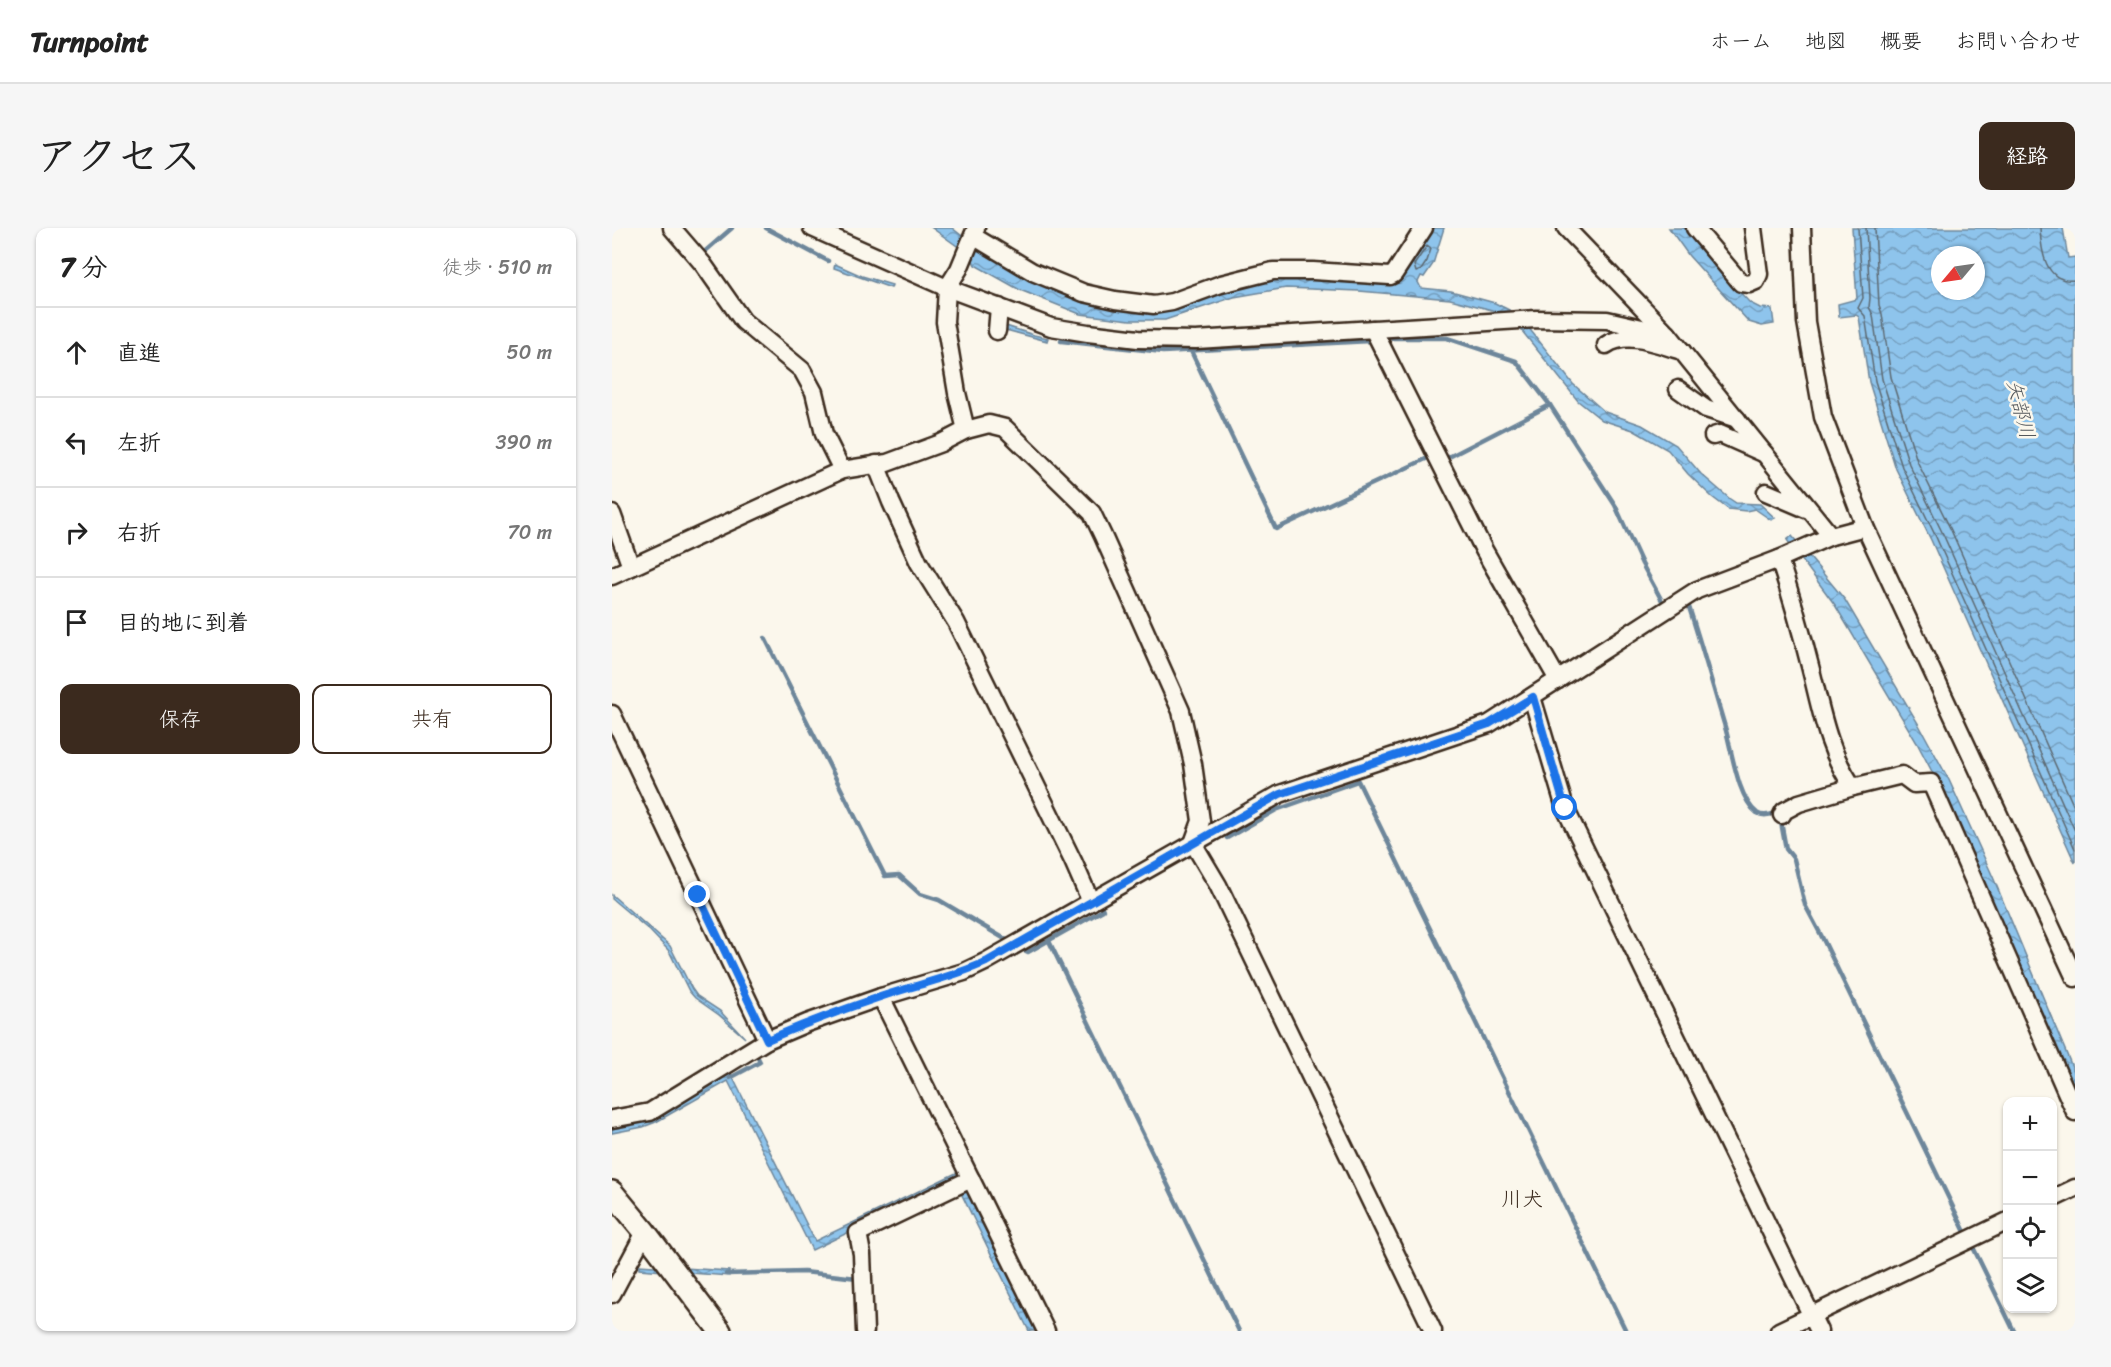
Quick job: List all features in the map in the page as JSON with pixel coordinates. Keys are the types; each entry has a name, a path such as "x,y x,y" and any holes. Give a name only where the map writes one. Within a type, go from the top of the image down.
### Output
{"main road":[{"path":"612,1192 720,1331"}],"street":[{"path":"672,228 703,264 743,321 802,370 814,392 824,434 842,470"},
{"path":"812,228 947,288 1051,327 1138,339 1196,340 1524,320 1607,320 1668,334"},
{"path":"966,430 945,322 947,288 963,260 972,233 1033,272 1084,293 1154,305 1172,302 1221,284 1273,271 1390,276 1395,274 1424,228"},
{"path":"1566,228 1668,334 1831,536"},
{"path":"1695,228 1741,283 1749,284 1756,281 1759,274 1753,228"},
{"path":"1802,228 1806,322 1823,417 1865,527 2075,978"},
{"path":"997,331 999,308"},
{"path":"1373,329 1484,550 1558,680"},
{"path":"1606,345 1615,339 1626,338 1682,351"},
{"path":"1678,389 1706,409 1737,419"},
{"path":"612,576 842,470 887,463 941,443 966,430 989,424 1005,428 1092,513 1181,711 1193,764 1201,821 1193,843"},
{"path":"1713,436 1720,434 1765,454"},
{"path":"876,464 919,563 956,622 1091,902"},
{"path":"1766,492 1811,512"},
{"path":"612,514 631,567"},
{"path":"612,1119 650,1112 767,1040 807,1023 881,997 964,972 986,962 1280,794 1489,724 1697,590 1779,559 1831,536 1865,527"},
{"path":"1779,559 1798,616 1827,736 1852,787"},
{"path":"1533,697 1565,808 1819,1331"},
{"path":"612,714 767,1040"},
{"path":"1782,814 1799,803 1902,775 1914,784 1931,783 2075,1112"},
{"path":"1193,843 1218,885 1433,1331"},
{"path":"881,997 964,1182 1046,1331"},
{"path":"865,1331 862,1254 858,1233 964,1182"},
{"path":"2057,1197 2075,1188"},
{"path":"1779,1331 2003,1223"},
{"path":"612,1294 645,1232"}],"water":[{"path":"932,228 952,228 985,254 1069,296 1089,303 1145,310 1239,284 1286,277 1405,274 1408,268 1406,266 1431,228 1444,228 1433,264 1418,282 1421,288 1451,291 1495,303 1509,310 1528,327 1573,384 1605,412 1642,425 1676,445 1701,474 1730,499 1736,503 1760,504 1775,518 1771,520 1755,509 1746,511 1728,509 1688,474 1668,450 1633,430 1602,420 1578,401 1522,331 1505,316 1492,310 1450,299 1359,291 1286,288 1234,297 1165,320 1130,320 1080,314 1020,290 975,265 971,256"},
{"path":"1669,228 1686,228 1704,254 1750,303 1760,308 1772,309 1774,324 1762,326 1749,322 1689,256"},
{"name":"矢部川","path":"1852,228 2063,228 2068,258 2075,257 2075,863 1931,540 1896,469 1869,382 1859,317 1856,315 1839,317 1838,304 1857,299"},
{"path":"835,264 862,276 892,285 891,288 834,268"},
{"path":"1003,325 1048,338 1047,341 1002,329"},
{"path":"1792,536 1845,600 1949,780 1993,877 2075,1074 2075,1094 1970,849 1937,781 1835,605 1787,540"},
{"path":"612,895 670,946 697,996 720,1011 745,1038 695,998 689,991 669,951 650,931 612,899"},
{"path":"730,1072 815,1241 958,1172 1036,1331 1029,1331 955,1181 812,1250 728,1081 656,1122 612,1133 612,1129 640,1123 659,1115"},
{"path":"639,1265 729,1271 729,1276 639,1269"}],"waterway":[{"path":"702,254 732,228"},
{"path":"766,228 828,261"},
{"path":"1387,338 1447,338 1516,361 1550,405 1615,505 1661,599"},
{"path":"1061,341 1163,352 1370,341 1373,345"},
{"path":"1191,351 1276,529 1430,457"},
{"path":"1447,458 1550,405"},
{"path":"1487,572 1505,604"},
{"path":"1689,607 1740,785 1750,806 1757,813 1764,815 1775,813"},
{"path":"765,638 885,876 899,875 920,894 939,900 1010,942"},
{"path":"1227,838 1276,810 1358,781 1626,1331"},
{"path":"1781,822 1786,849 1794,859 1805,905 1967,1236"},
{"path":"1020,948 1028,952 1103,910 1089,878"},
{"path":"1049,941 1239,1331"},
{"path":"730,1078 760,1062 758,1058"},
{"path":"1971,1243 2014,1331"},
{"path":"726,1274 804,1272 857,1278"}],"district":[{"name":"川犬","path":"1522,1199"}],"route":[{"path":"698,895 767,1040 881,997 964,972 986,962 1280,794 1489,724 1533,697 1565,808"}]}
